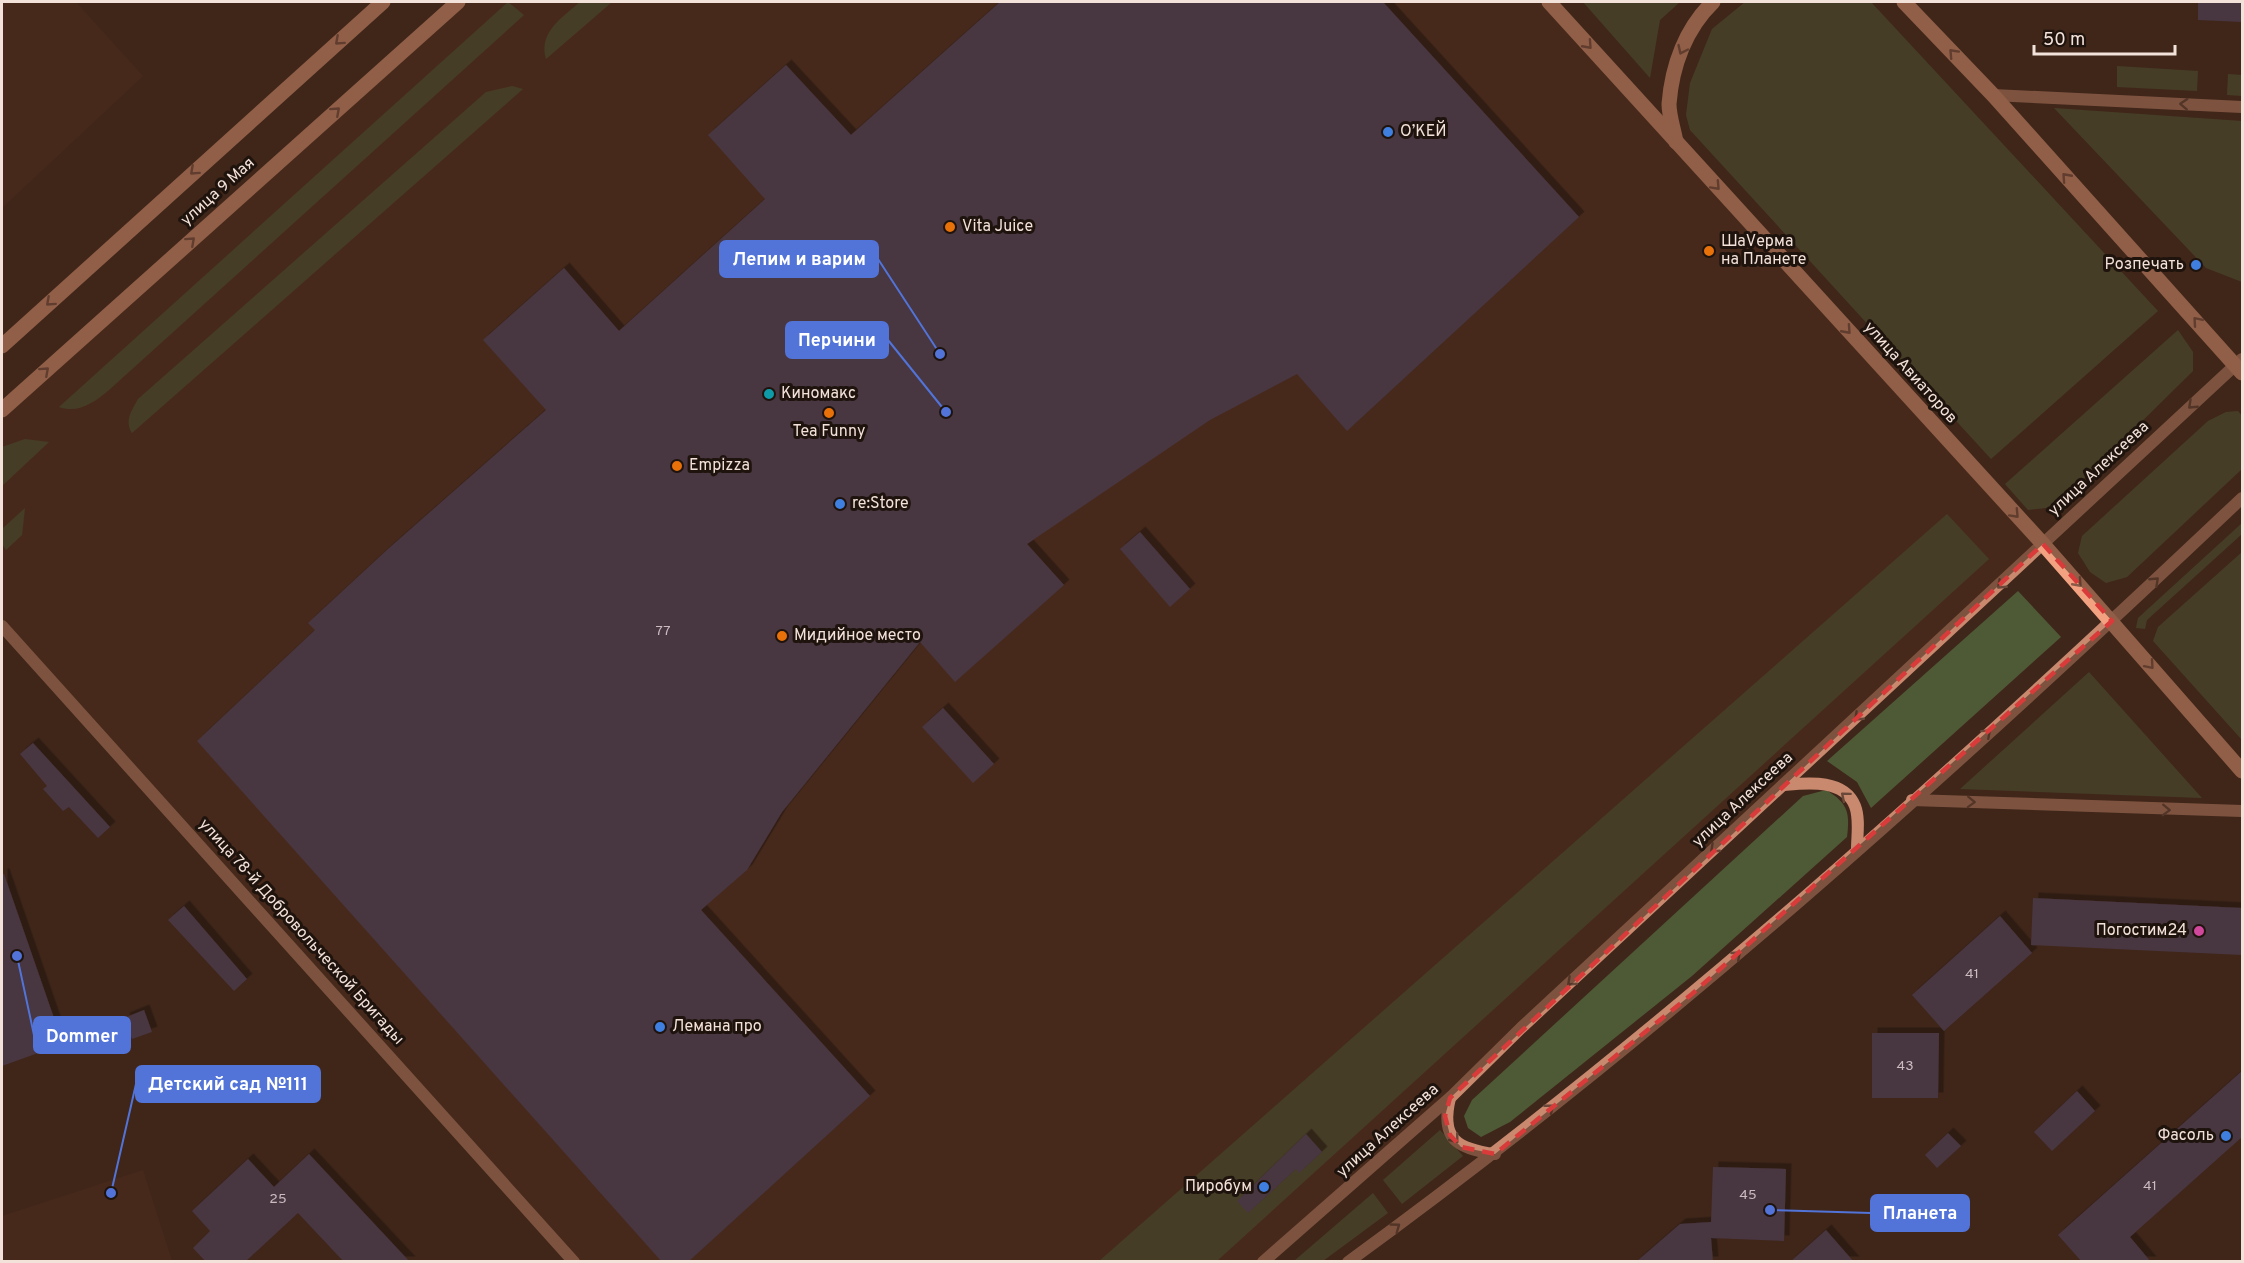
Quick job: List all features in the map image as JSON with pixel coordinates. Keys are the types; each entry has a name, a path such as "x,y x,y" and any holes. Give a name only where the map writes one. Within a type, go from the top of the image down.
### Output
{"main road":[{"name":"улица 9 Мая","path":"2,346 383,2"},
{"name":"улица 9 Мая","path":"2,410 459,2"},
{"name":"улица Авиаторов","path":"1549,2 2043,544 2242,771"},
{"path":"1676,143 1669,106 1676,61 1696,18 1713,2"},
{"path":"1904,2 2240,366"}],"street":[{"path":"1993,96 2242,107"},
{"name":"улица Алексеева","path":"1263,1262 1450,1098 2043,544 2240,366"},
{"path":"1348,1262 1495,1154 1692,994 2112,621 2242,498"},
{"name":"улица 78-й Добровольческой Бригады","path":"2,626 574,1262"},
{"path":"1783,785 1810,783 1832,785 1845,795 1855,804 1858,820 1857,849"},
{"path":"1912,800 2242,811"},
{"path":"1450,1098 1445,1116 1450,1135 1461,1147 1495,1154"}],"highlighted area":[{"path":"2043,544 2112,621 1692,994 1495,1154 1461,1147 1450,1135 1445,1116 1450,1098"}],"shaded area":[{"path":"2,2 76,2 143,76 2,208"},
{"path":"458,2 1549,2 2043,544 1263,1262 574,1261 2,626 2,410"},
{"path":"143,1170 172,1261 2,1261 2,1216"}],"green space":[{"path":"508,2 524,15 109,390 86,406 73,409 59,407"},
{"path":"580,2 612,2 546,59 544,49 549,33"},
{"path":"1583,2 1680,2 1660,20 1650,78"},
{"path":"1745,2 1871,2 2158,311 1991,459 1690,130 1686,115 1690,83 1712,29"},
{"path":"2117,66 2198,71 2197,91 2117,87"},
{"path":"2228,74 2242,75 2242,96 2227,95"},
{"path":"512,86 523,89 132,433 129,420 138,399 486,92"},
{"path":"2054,108 2242,121 2242,282 2206,268"},
{"path":"2178,330 2193,352 2193,371 2055,507 2028,510 2005,484"},
{"path":"2238,411 2242,416 2242,469 2127,577 2106,583 2090,572 2078,553 2082,536 2208,421 2226,412"},
{"path":"25,439 49,442 2,486 2,447"},
{"path":"25,508 22,535 6,550 2,544 2,529"},
{"path":"1947,514 1989,559 1217,1261 1098,1262"},
{"path":"2242,523 2242,534 2147,620 2145,629 2136,628 2138,618"},
{"path":"2242,552 2242,740 2153,641 2158,627"},
{"path":"2018,591 2061,637 1871,808 1857,782 1827,761"},
{"path":"2089,672 2202,798 1960,789"},
{"path":"1826,790 1839,799 1846,809 1847,837 1692,976 1510,1122 1481,1137 1468,1128 1464,1116 1472,1100 1803,796"},
{"path":"1440,1130 1463,1156 1402,1204 1383,1180"},
{"path":"1373,1193 1388,1213 1323,1261 1294,1261"}],"building":[{"path":"1000,2 1383,2 1579,217 1347,431 1297,374 1210,420 1027,544 1064,585 955,682 920,642 782,812 747,870 701,910 870,1096 688,1262 662,1262 197,741 315,630 308,623 546,410 483,340 564,268 619,331 765,199 708,135 786,65 851,135"},
{"path":"2198,2 2242,2 2242,22 2198,20"},
{"path":"1140,532 1190,589 1170,607 1120,549"},
{"path":"943,708 994,764 973,783 922,727"},
{"path":"33,743 110,827 98,838 69,807 63,811 43,789 47,786 20,754"},
{"path":"2,874 4,874 63,1044 2,1066"},
{"path":"2033,898 2242,908 2242,955 2031,945"},
{"path":"184,906 247,979 234,991 168,920"},
{"path":"2000,916 2032,953 1944,1031 1912,995"},
{"path":"144,1010 152,1032 132,1039 124,1018"},
{"path":"1872,1033 1939,1033 1938,1098 1872,1098"},
{"path":"2242,1071 2242,1137 2130,1237 2151,1262 2082,1262 2058,1235"},
{"path":"2077,1091 2095,1111 2052,1151 2034,1132"},
{"path":"1948,1133 1961,1146 1937,1168 1925,1155"},
{"path":"1306,1134 1322,1152 1299,1173 1296,1169 1248,1213 1237,1201"},
{"path":"309,1154 410,1262 344,1262 298,1213 245,1262 206,1262 193,1248 210,1231 192,1211 248,1159 274,1187"},
{"path":"1713,1167 1786,1169 1784,1241 1711,1238 1713,1262 1636,1262 1680,1224 1711,1222"},
{"path":"1826,1230 1854,1262 1790,1262"}],"place":[{"name":"О’КЕЙ","path":"1388,132"},
{"name":"Vita Juice","path":"950,227"},
{"name":"ШаVерма на Планете","path":"1709,251"},
{"name":"Розпечать","path":"2196,265"},
{"name":"Лепим и варим","path":"940,354"},
{"name":"Киномакс","path":"769,394"},
{"name":"Перчини","path":"946,412"},
{"name":"Tea Funny","path":"829,413"},
{"name":"Empizza","path":"677,466"},
{"name":"re:Store","path":"840,504"},
{"name":"Мидийное место","path":"782,636"},
{"name":"Погостим24","path":"2199,931"},
{"name":"Dommer","path":"17,956"},
{"name":"Лемана про","path":"660,1027"},
{"name":"Фасоль","path":"2226,1136"},
{"name":"Пиробум","path":"1264,1187"},
{"name":"Детский сад №111","path":"111,1193"},
{"name":"Планета","path":"1770,1210"}]}
